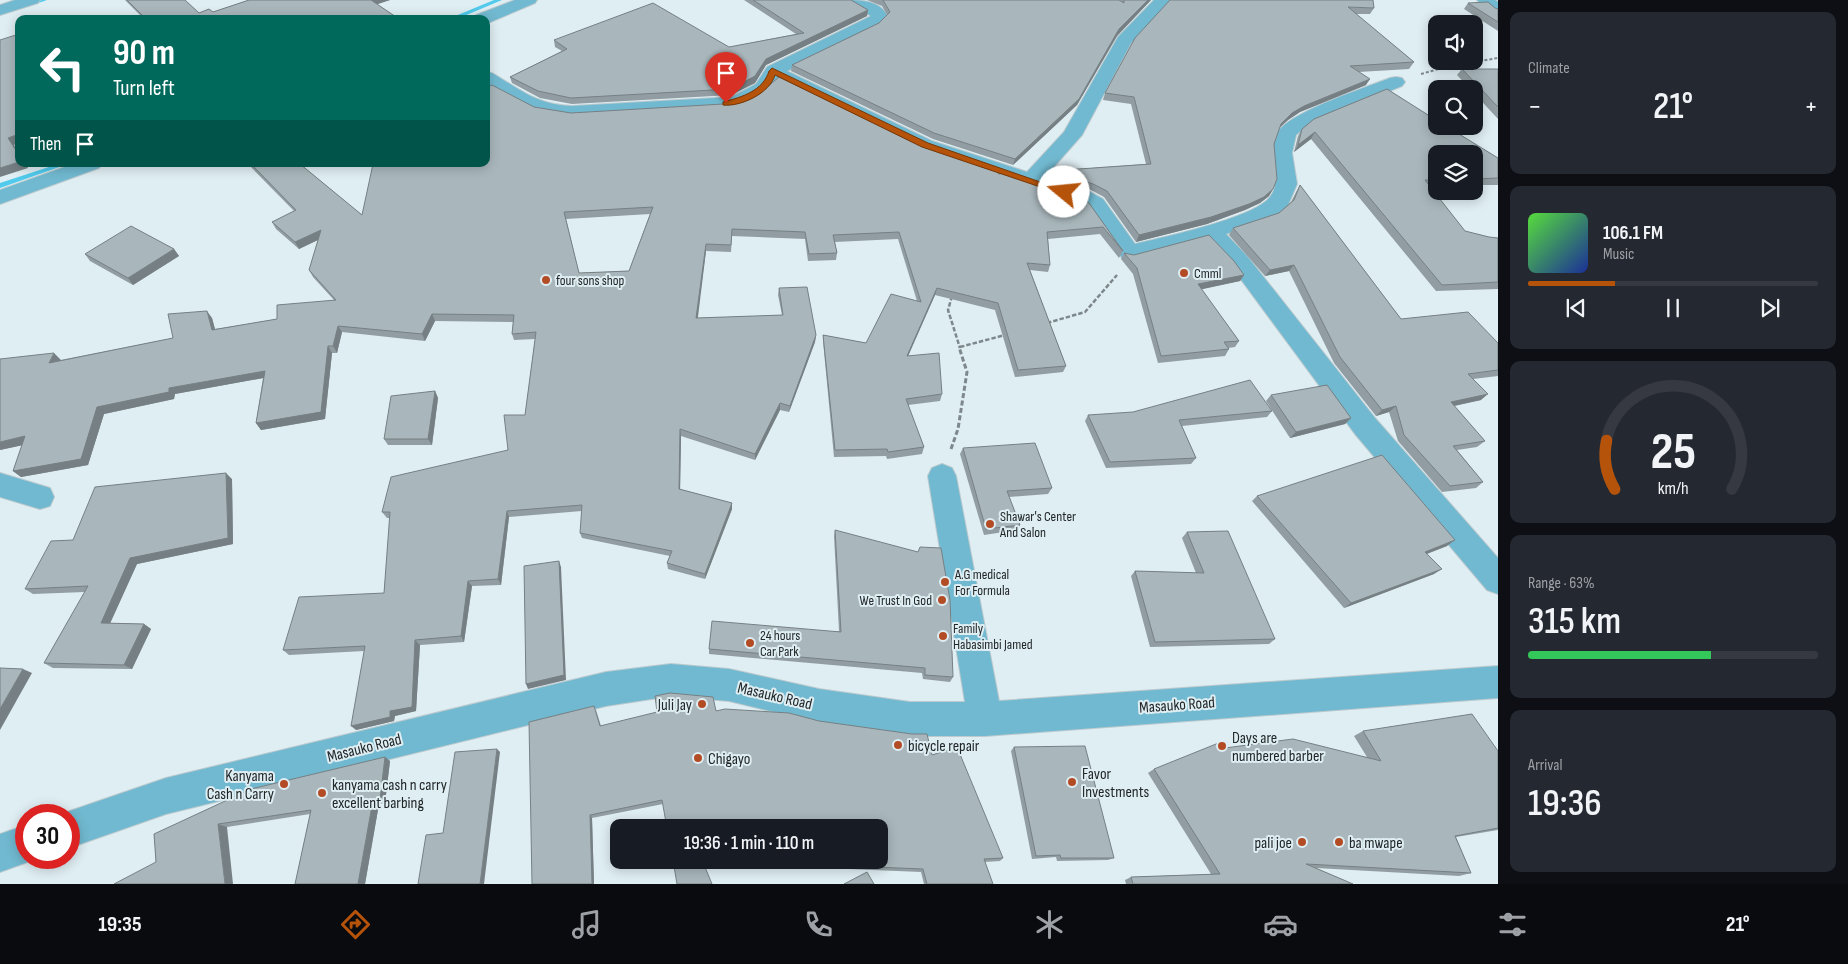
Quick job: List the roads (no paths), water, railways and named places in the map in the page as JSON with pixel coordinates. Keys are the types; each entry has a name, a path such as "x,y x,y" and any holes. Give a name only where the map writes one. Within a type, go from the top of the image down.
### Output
{"street":[{"path":"0,10 32,0"},
{"path":"490,16 529,0"},
{"path":"490,79 530,104 551,111 572,112 714,105 737,102 763,88 769,81 772,71 871,24 880,17 879,14 855,0"},
{"path":"1030,182 1063,146 1079,125 1124,41 1163,0"},
{"path":"1485,0 1498,10"},
{"path":"772,71 925,145 1030,182 1082,197 1095,204 1130,253 1211,232 1266,213 1280,200 1287,184 1282,153 1287,133 1302,120 1396,82"},
{"path":"0,197 84,167"},
{"path":"1211,232 1238,261 1365,426 1498,580"},
{"path":"942,476 985,718"},
{"path":"0,485 40,497"},
{"name":"Masauko Road","path":"80,825 166,796 370,745 606,689 671,680 729,684 819,706 910,718 985,718 1498,682"},
{"path":"0,853 15,848"}],"waterway":[{"path":"27,5 44,0"},
{"path":"461,15 499,0"},
{"path":"0,186 55,167"}],"place":[{"name":"Cmml","path":"1184,273"},
{"name":"four sons shop","path":"546,280"},
{"name":"Shawar's Center And Salon","path":"990,524"},
{"name":"A.G medical For Formula","path":"945,582"},
{"name":"We Trust In God","path":"942,600"},
{"name":"Family Habasimbi Jamed","path":"943,636"},
{"name":"24 hours Car Park","path":"750,643"},
{"name":"Juli Jay","path":"702,704"},
{"name":"bicycle repair","path":"898,745"},
{"name":"Days are numbered barber","path":"1222,746"},
{"name":"Chigayo","path":"698,758"},
{"name":"Favor Investments","path":"1072,782"},
{"name":"Kanyama Cash n Carry","path":"284,784"},
{"name":"kanyama cash n carry excellent barbing","path":"322,793"},
{"name":"pali joe","path":"1302,842"},
{"name":"ba mwape","path":"1339,842"}]}
